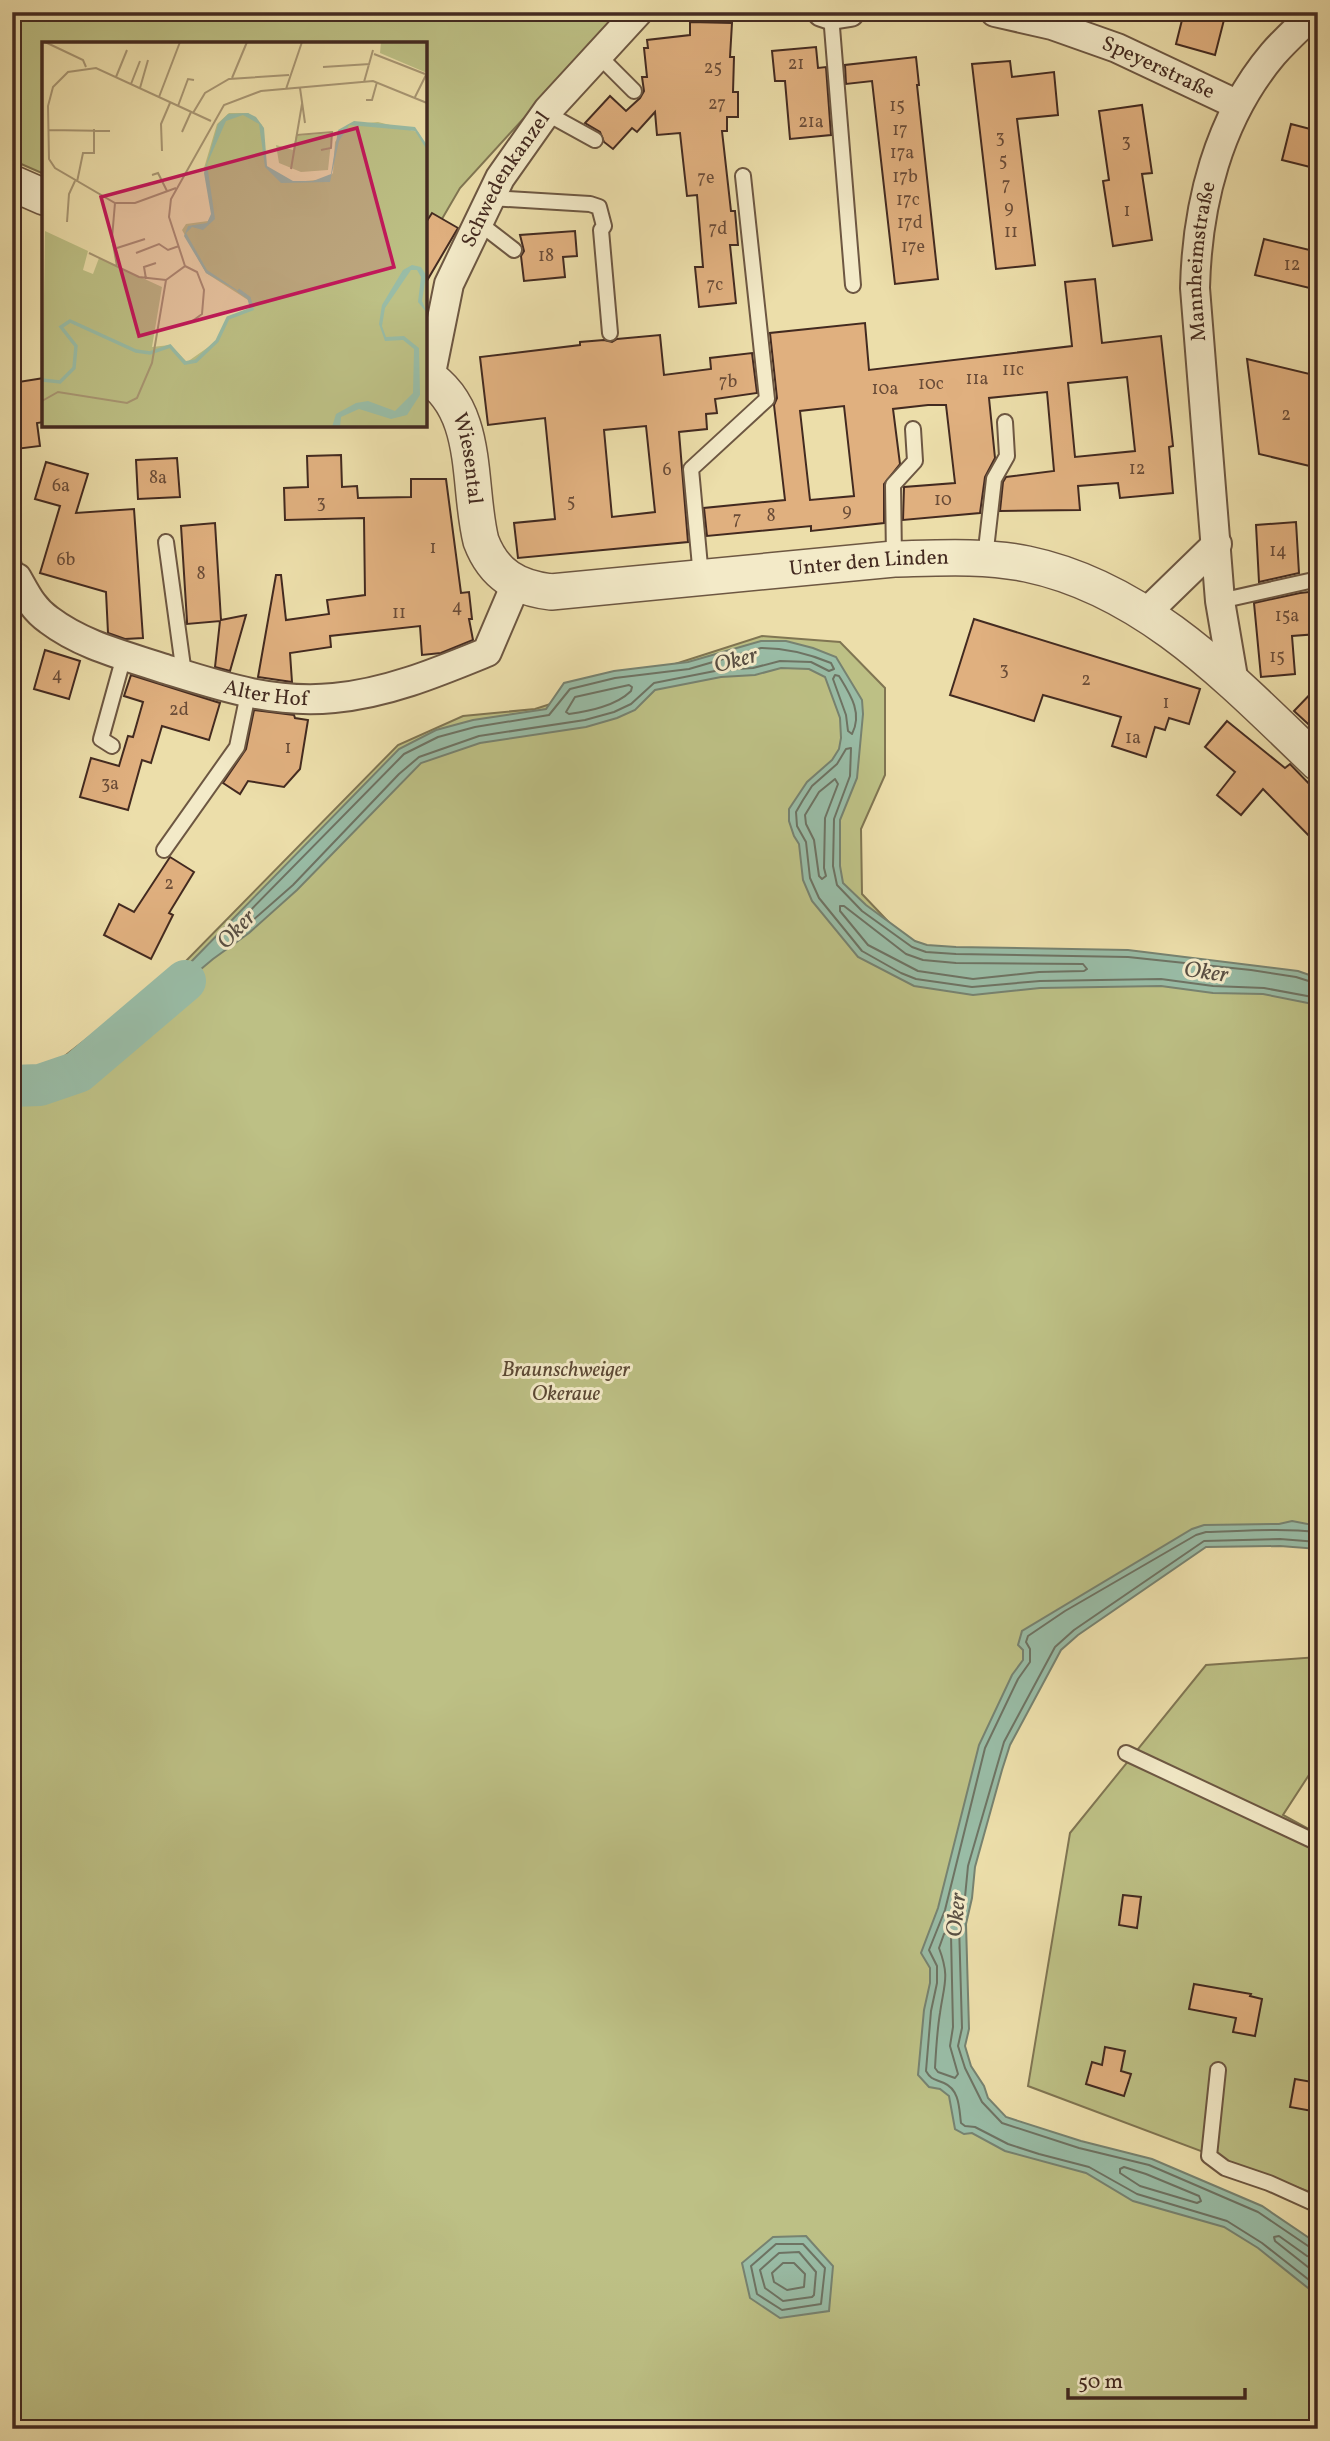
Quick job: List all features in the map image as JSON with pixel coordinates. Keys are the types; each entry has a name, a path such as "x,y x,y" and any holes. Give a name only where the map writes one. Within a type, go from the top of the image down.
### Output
{"street":[{"name":"Schwedenkanzel","path":"428,376 449,284 500,178 546,113 639,12"},
{"name":"Speyerstraße","path":"995,12 1052,25 1117,47 1238,105"},
{"name":"Mannheimstraße","path":"1234,683 1220,601 1195,288 1196,246 1213,164 1238,105 1273,55 1315,12"},
{"path":"12,183 42,196"},
{"name":"Wiesental","path":"428,376 453,402 460,416 469,453 477,527 486,555"},
{"path":"1146,612 1217,544"},
{"name":"Unter den Linden","path":"486,555 496,570 516,584 551,592 894,559 985,558 1027,564 1062,574 1112,594 1146,612 1234,683 1318,764"},
{"name":"Alter Hof","path":"15,568 29,602 47,620 75,636 124,656 248,694 303,699 334,698 383,689 431,675 487,652 516,584"}],"lane":[{"path":"834,13 853,285"},
{"path":"599,55 635,91"},
{"path":"546,113 595,140"},
{"path":"701,577 691,469 767,399 743,176"},
{"path":"485,210 590,204 599,207 604,226 601,230 610,333"},
{"path":"485,210 514,250"},
{"path":"985,558 994,479 1007,456 1005,422"},
{"path":"894,559 893,485 915,461 913,429"},
{"path":"166,542 184,674"},
{"path":"1220,601 1318,579"},
{"path":"112,746 101,739 124,656"},
{"path":"164,850 237,747 248,694"},
{"path":"1126,1753 1318,1843"},
{"path":"1218,2070 1209,2156 1225,2168 1269,2183 1318,2205"}],"green space":[{"path":"12,12 621,12 460,188 427,245 427,42 42,42 42,173 12,160"},
{"name":"Braunschweiger Okeraue","path":"762,636 840,642 885,688 885,775 861,829 862,894 921,956 1318,980 1318,1544 1207,1541 1058,1641 995,1764 961,1906 954,2051 990,2122 1318,2265 1318,2429 12,2429 12,1075 35,1079 183,964 398,745 463,716 535,709"},
{"path":"1318,1657 1318,1761 1283,1815 1318,1834 1318,2195 1028,2086 1070,1833 1206,1665"}],"water":[{"path":"761,641 786,641 836,657 862,700 857,778 840,820 840,866 843,883 866,905 915,941 927,945 956,947 1128,950 1298,971 1318,978 1318,1005 1263,994 1213,993 1161,986 1040,988 973,995 914,986 858,957 812,901 803,880 799,844 789,821 789,809 807,782 832,760 839,749 840,718 825,677 809,669 781,668 755,675 721,677 655,690 635,710 617,718 586,727 480,743 421,763 297,890 249,933 213,959 78,1072 187,966 399,749 436,730 473,720 546,709 564,683 614,671 688,662"},
{"path":"1292,1521 1318,1526 1318,1549 1280,1546 1206,1547 1078,1635 1061,1650 1010,1745 975,1867 966,1924 969,2029 965,2046 971,2066 988,2098 1006,2117 1081,2141 1152,2159 1262,2206 1318,2244 1318,2296 1258,2248 1224,2227 1133,2201 1086,2173 1005,2151 972,2133 964,2134 955,2129 949,2096 940,2089 929,2087 918,2075 924,2010 930,1983 930,1968 921,1953 938,1908 979,1745 1012,1675 1023,1660 1023,1650 1018,1645 1022,1631 1192,1529 1204,1525 1279,1524"},
{"path":"806,2236 833,2266 829,2311 780,2318 750,2298 742,2263 773,2237"}],"building":[{"path":"1184,12 1226,12 1215,55 1176,44"},
{"path":"690,22 732,23 730,57 734,57 733,92 738,92 738,117 727,117 727,131 722,131 731,211 735,211 738,245 730,245 736,303 699,307 695,267 703,267 697,195 687,196 680,133 657,135 655,112 637,132 632,128 613,149 604,142 600,132 585,123 610,96 626,111 640,98 644,91 642,77 647,77 644,48 648,48 647,40 690,35"},
{"path":"816,47 818,68 826,67 831,135 790,139 785,81 775,81 772,51"},
{"path":"916,57 938,279 895,284 872,81 846,84 845,65"},
{"path":"1010,61 1012,77 1054,72 1058,115 1017,119 1035,265 996,269 972,64"},
{"path":"1142,105 1152,173 1142,174 1152,240 1113,246 1103,181 1109,180 1099,111"},
{"path":"1291,124 1318,131 1318,169 1282,160"},
{"path":"432,213 458,228 427,281 427,221"},
{"path":"575,231 577,256 563,257 565,277 524,281 521,256 524,251 520,235"},
{"path":"1264,239 1318,252 1318,290 1255,275"},
{"path":"1095,279 1102,343 1161,336 1173,446 1169,447 1173,493 1120,498 1118,483 1078,486 1080,510 1000,511 1006,477 1054,471 1047,392 989,398 995,458 985,477 980,513 903,520 904,487 955,483 946,405 928,405 893,409 900,464 884,484 884,523 811,531 811,526 707,536 704,508 785,500 774,405 777,398 770,333 865,323 869,370 1072,346 1065,282","holes":["1127,377 1135,451 1075,457 1068,383","844,406 854,496 810,500 800,411"]},
{"path":"660,335 664,375 711,369 710,358 752,353 757,393 715,399 717,413 706,414 707,429 679,432 688,542 518,558 514,523 555,519 545,418 488,425 480,357 580,345 580,342 612,342 617,339","holes":["646,426 655,512 612,517 604,430"]},
{"path":"1247,359 1318,376 1318,468 1259,454"},
{"path":"42,378 42,422 37,423 40,446 16,449 12,424 12,383"},
{"path":"341,455 342,487 357,486 358,498 411,497 411,479 446,479 461,593 469,592 472,619 469,619 473,640 441,653 422,655 420,626 330,636 331,647 290,653 292,682 258,677 276,575 281,575 286,620 329,614 327,600 365,595 364,518 285,520 284,488 308,487 307,456"},
{"path":"177,458 180,497 138,499 136,460"},
{"path":"46,462 88,474 76,513 134,509 143,638 125,639 108,633 106,592 40,573 60,506 35,499"},
{"path":"1296,522 1299,573 1259,582 1256,525"},
{"path":"215,523 221,620 246,615 230,671 215,667 220,621 187,624 181,526"},
{"path":"1318,591 1318,634 1292,636 1295,674 1261,677 1254,603"},
{"path":"974,619 1200,689 1189,724 1169,718 1165,730 1155,727 1146,757 1112,746 1121,717 1043,695 1034,721 950,695"},
{"path":"45,650 80,661 69,699 34,689"},
{"path":"131,675 220,703 209,740 162,726 151,763 142,760 128,810 80,797 91,758 119,766 128,736 133,737 143,702 124,696"},
{"path":"1318,686 1318,733 1294,711"},
{"path":"254,710 294,715 295,718 308,720 300,769 284,787 248,781 240,794 223,783 246,749"},
{"path":"1227,721 1285,768 1290,764 1318,793 1318,845 1263,789 1241,815 1217,795 1235,772 1205,747"},
{"path":"170,857 194,872 169,913 173,915 151,959 104,935 119,904 134,912"},
{"path":"1123,1895 1141,1897 1137,1928 1119,1925"},
{"path":"1194,1984 1251,1994 1250,1996 1262,1999 1255,2036 1233,2032 1236,2018 1189,2009"},
{"path":"1105,2047 1125,2051 1121,2071 1131,2074 1124,2096 1086,2084 1092,2062 1102,2065"},
{"path":"1295,2079 1318,2083 1318,2112 1290,2107"}],"waterway":[{"name":"Oker","path":"12,1086 40,1085 78,1072 185,981"}]}
